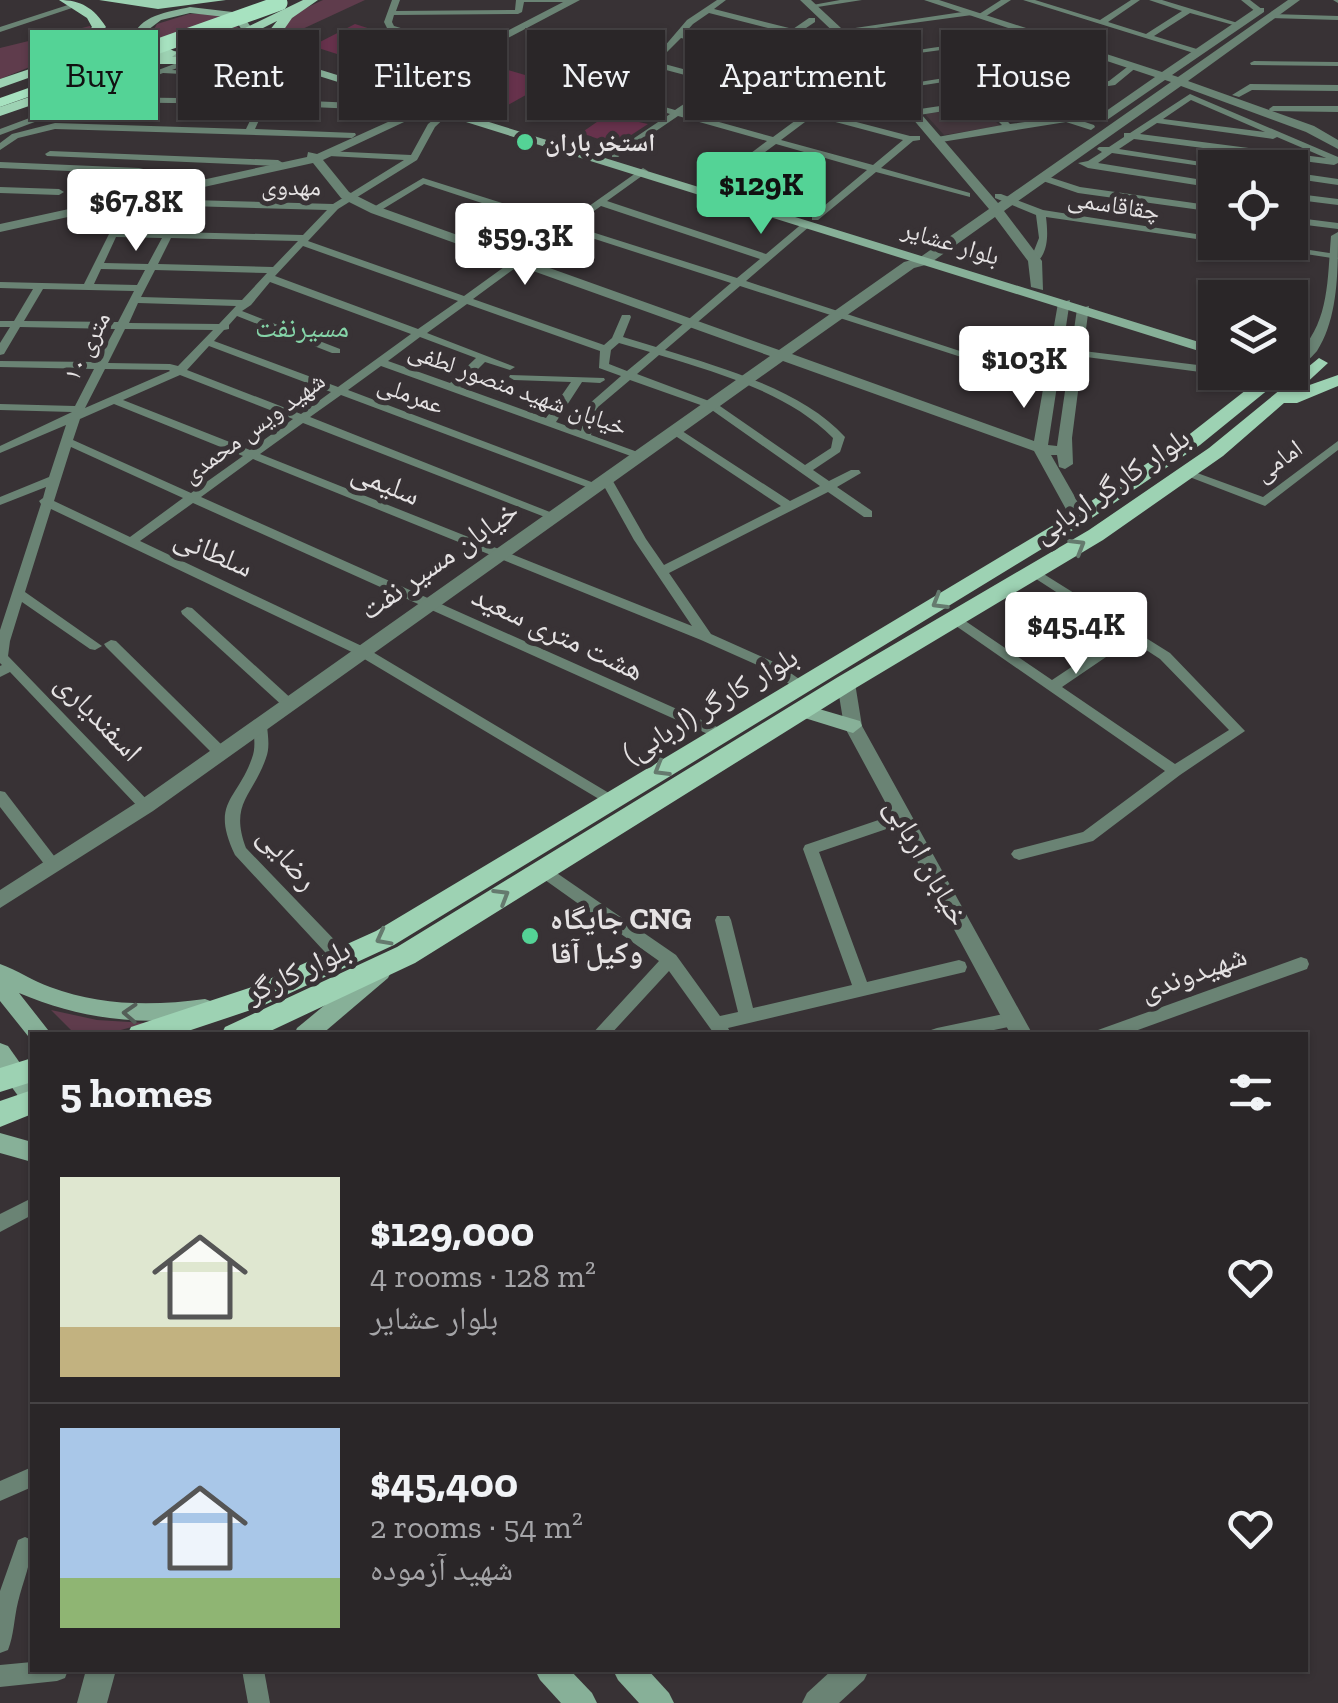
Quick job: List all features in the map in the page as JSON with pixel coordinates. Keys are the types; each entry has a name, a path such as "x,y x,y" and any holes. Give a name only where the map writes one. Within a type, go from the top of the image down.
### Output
{"highway":[{"path":"158,42 259,0"},
{"path":"158,45 286,4"},
{"path":"0,93 30,84"},
{"path":"0,103 30,92"}],"main road":[{"path":"97,0 167,15"},
{"path":"106,0 214,5"},
{"path":"143,30 167,15 232,0"},
{"path":"246,0 242,8 248,12 312,0"},
{"path":"276,30 287,14 312,0"},
{"path":"72,2 135,30"},
{"path":"72,2 92,15 98,30"},
{"path":"250,30 286,4"},
{"name":"بلوار عشایر","path":"214,5 236,15 246,30"},
{"path":"158,50 170,53"},
{"path":"158,54 170,53"},
{"name":"بلوار عشایر","path":"170,53 178,53"},
{"path":"0,84 30,73"},
{"path":"0,112 30,98"},
{"name":"بلوار عشایر","path":"477,120 811,221"},
{"name":"بلوار عشایر","path":"504,120 1198,346"},
{"name":"بلوار عشایر","path":"920,258 1038,287 1198,338"},
{"path":"1272,406 1314,371"},
{"name":"بلوار کارگر اربابی","path":"388,965 543,871 801,698 846,683 1034,572 1216,452 1314,371"},
{"name":"بلوار کارگر (اربابی)","path":"150,1032 260,996 342,959 459,894 720,734 801,698 1076,512 1314,371"},
{"path":"1193,441 1216,452"},
{"path":"801,698 853,726"},
{"path":"310,1032 388,965"},
{"name":"بلوار کارگر","path":"241,1032 388,965"},
{"path":"0,973 51,998 119,1012 183,1011 260,996"},
{"path":"0,986 39,1032"},
{"path":"224,1032 217,1024 228,1007"},
{"path":"0,1114 19,1079"},
{"path":"0,1143 30,1151"},
{"path":"552,1672 582,1703"},
{"path":"630,1672 660,1703"}],"street":[{"path":"395,30 388,25 396,0"},
{"path":"391,13 518,12 520,0 575,0"},
{"path":"507,38 575,0"},
{"path":"507,40 586,0"},
{"path":"665,50 682,36 690,22 722,0"},
{"path":"794,0 820,30"},
{"path":"808,3 858,0"},
{"path":"929,0 1167,73 1338,132"},
{"path":"946,0 1023,30"},
{"path":"847,30 979,14 1008,0"},
{"path":"1027,0 1197,52"},
{"path":"1053,8 1067,0"},
{"path":"1101,23 1136,0"},
{"path":"1152,0 1237,24"},
{"path":"1245,0 1259,10"},
{"path":"993,206 1091,127 1274,0"},
{"path":"993,206 1043,178 1295,0"},
{"path":"0,30 72,2"},
{"path":"808,3 838,30"},
{"path":"708,10 787,30"},
{"path":"1147,37 1190,10"},
{"path":"1272,16 1338,18"},
{"path":"798,30 812,20"},
{"path":"1106,57 1167,73"},
{"path":"1254,63 1338,64"},
{"path":"1106,83 1134,66"},
{"path":"1184,79 1310,129 1338,145"},
{"path":"1236,96 1250,87 1338,88"},
{"path":"1162,94 1184,90 1214,94"},
{"path":"1088,164 1128,135 1194,97 1338,161"},
{"path":"158,100 178,100"},
{"path":"149,129 168,100"},
{"path":"616,155 685,108"},
{"path":"1273,108 1337,110"},
{"path":"665,110 968,195 993,206"},
{"path":"934,145 1008,127 1066,119 1091,127"},
{"path":"0,132 31,120"},
{"path":"250,130 255,120"},
{"path":"319,156 378,120"},
{"path":"0,228 319,156 387,120"},
{"path":"0,450 181,370 335,207 414,158 438,120"},
{"path":"714,186 799,120"},
{"path":"842,120 934,145 993,206 1035,261"},
{"path":"898,120 914,138"},
{"path":"918,120 968,195"},
{"path":"1001,120 1008,127"},
{"path":"1153,120 1294,139"},
{"path":"0,147 13,137 55,126 352,135"},
{"path":"44,167 69,127"},
{"path":"182,157 196,130"},
{"path":"0,132 13,137"},
{"path":"1128,135 1338,161"},
{"path":"584,436 593,406 914,138"},
{"path":"1089,144 1105,150 1198,163"},
{"path":"50,154 278,163"},
{"path":"319,156 351,198 375,210 1040,448 1064,452"},
{"path":"106,204 319,156 414,158"},
{"path":"1069,158 1198,182"},
{"path":"0,165 139,171 192,185"},
{"name":"شهید ویس محمدی","path":"130,542 643,171"},
{"path":"1043,178 1078,190 1198,207"},
{"path":"1308,178 1338,182"},
{"path":"375,210 423,181 568,224 1052,382"},
{"name":"۱۰ متری","path":"4,670 1,656 17,593 76,414 192,185"},
{"path":"0,190 59,192"},
{"path":"126,234 155,195"},
{"path":"1308,198 1338,202"},
{"path":"600,202 768,258"},
{"name":"مهدوی","path":"186,203 335,207"},
{"name":"چقاقاسمی","path":"993,206 1198,237"},
{"name":"خیابان مسیر نفت","path":"0,900 146,806 993,206"},
{"path":"1038,287 1035,261 1044,238 1041,213"},
{"path":"1308,222 1338,226"},
{"path":"86,287 114,234 306,240 606,349"},
{"path":"1308,247 1337,249 1331,335 1321,349 1314,371"},
{"path":"97,266 274,274 484,357 512,372 600,380"},
{"path":"0,285 142,288"},
{"path":"0,352 40,286"},
{"path":"135,300 247,303"},
{"path":"1065,303 1040,448 1076,512"},
{"path":"1076,512 1064,452 1084,309"},
{"path":"238,313 336,351"},
{"path":"626,318 618,339 606,349 603,366 713,406 868,514"},
{"path":"0,324 225,327"},
{"path":"618,339 742,382 830,424 839,436 836,450 807,469"},
{"name":"عمرملی","path":"210,343 601,483"},
{"path":"1075,352 1198,369"},
{"path":"452,388 484,357"},
{"name":"خیابان شهید منصور لطفی","path":"380,362 639,456"},
{"path":"0,364 181,370 554,516"},
{"path":"549,423 579,379"},
{"name":"سلیمی","path":"116,401 771,666 801,698"},
{"path":"0,408 76,414"},
{"path":"675,431 789,506"},
{"name":"هشت متری سعید","path":"66,441 720,734"},
{"name":"امامی","path":"1185,474 1265,502 1338,444"},
{"path":"661,572 854,472"},
{"path":"0,501 53,480"},
{"path":"601,483 706,638"},
{"name":"سلطانی","path":"45,500 361,651 609,800"},
{"path":"1019,854 1088,837 1175,770 1238,731 1176,667 1034,572"},
{"path":"17,593 94,646"},
{"path":"186,611 290,705"},
{"path":"952,618 1175,770"},
{"path":"1052,687 1131,634"},
{"path":"111,644 221,753"},
{"name":"اسفندیاری","path":"4,670 146,806"},
{"name":"خیابان اربابی","path":"846,683 853,726 1017,1027"},
{"name":"رضایی","path":"260,726 261,756 240,784 231,831 240,851 342,959"},
{"path":"0,796 53,865"},
{"path":"861,989 810,849 902,818"},
{"path":"543,871 670,960 720,1030 747,1017 959,967"},
{"path":"723,920 747,1017"},
{"path":"611,1032 670,960"},
{"name":"شهیدوندی","path":"1112,1032 1301,964"},
{"path":"966,1032 1017,1027"},
{"path":"0,1224 30,1207"},
{"path":"0,1491 30,1478"},
{"path":"0,1642 7,1602 25,1546"},
{"path":"0,1676 39,1672"},
{"path":"92,1703 100,1672"},
{"path":"253,1672 259,1703"}],"shaded area":[{"path":"323,0 365,0 300,30 281,30 293,14"},
{"path":"189,14 214,14 239,28 178,30 178,48 158,43 158,30 154,30 157,24"},
{"path":"30,41 30,67 0,79 0,48"},
{"path":"941,112 941,120 994,120 1000,126 944,135 925,114"},
{"path":"51,1010 97,1020 146,1023 114,1032 73,1032"}],"building":[{"path":"355,24 374,30 343,30"},
{"path":"339,32 339,53 319,48 319,42"},
{"path":"507,70 527,76 527,94 508,105"},
{"path":"600,120 648,124 616,145 581,133"}],"place":[{"name":"استخر باران","path":"525,142"},
{"name":"جایگاه CNG وکیل آقا","path":"530,936"}],"district":[{"name":"مسیرنفت","path":"302,327"}]}
